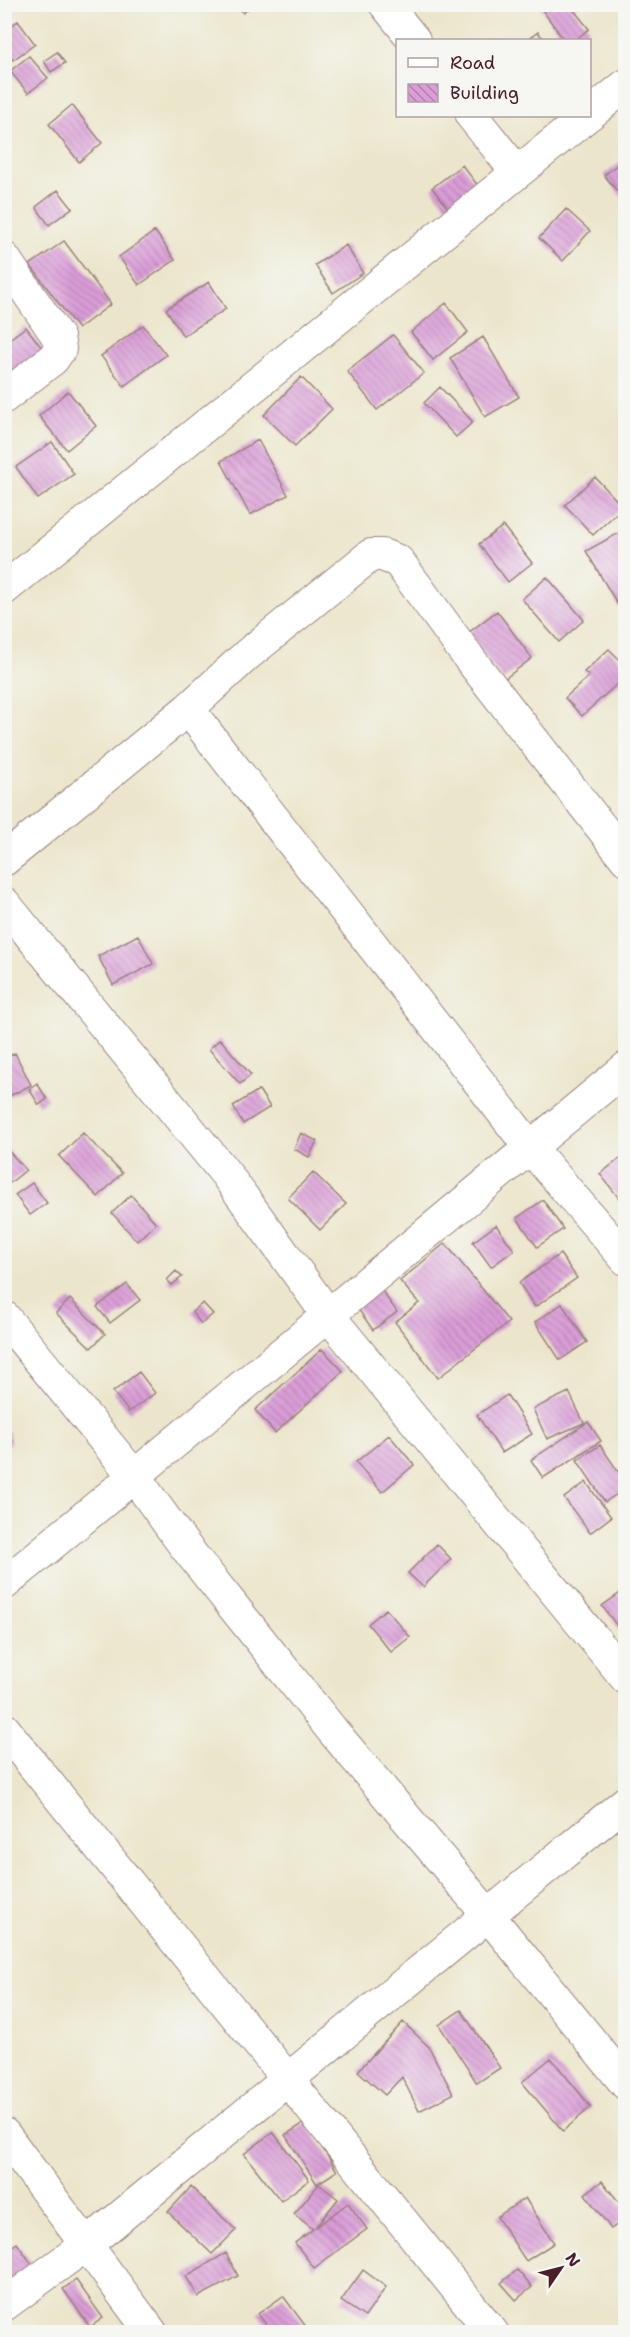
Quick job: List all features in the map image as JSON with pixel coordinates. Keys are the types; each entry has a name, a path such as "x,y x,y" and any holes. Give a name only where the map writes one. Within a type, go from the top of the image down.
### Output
{"street":[{"path":"385,4 413,39"},
{"path":"591,113 626,85"},
{"path":"473,117 516,171"},
{"path":"4,589 516,171 585,117"},
{"path":"4,258 58,337 60,348 53,359 4,397"},
{"path":"4,860 370,555 392,557 398,561 469,658 626,859"},
{"path":"188,709 529,1146 626,1259"},
{"path":"4,903 226,1174 328,1315 626,1678"},
{"path":"4,1584 529,1146 626,1068"},
{"path":"4,1317 134,1476 183,1545 325,1721 626,2084"},
{"path":"4,1730 492,2332"},
{"path":"4,2305 86,2245 626,1802"},
{"path":"4,2134 151,2332"}],"building":[{"path":"237,4 254,4 243,13"},
{"path":"538,4 578,4 573,9 589,29 576,39 563,39"},
{"path":"18,21 35,44 13,60 4,47 4,30"},
{"path":"538,32 543,39 528,39"},
{"path":"57,52 65,63 51,72 44,61"},
{"path":"29,56 48,78 28,93 10,71"},
{"path":"72,105 102,143 79,162 49,124"},
{"path":"626,158 626,199 624,200 604,175"},
{"path":"462,165 480,188 450,211 432,188"},
{"path":"58,190 72,208 49,225 36,207"},
{"path":"566,209 590,231 563,261 539,238"},
{"path":"155,231 175,260 139,285 119,257"},
{"path":"64,241 111,304 78,329 30,265"},
{"path":"346,245 363,273 333,293 315,265"},
{"path":"209,282 226,309 183,336 166,309"},
{"path":"446,303 468,332 433,360 411,332"},
{"path":"143,325 166,355 124,386 101,356"},
{"path":"26,327 48,356 18,378 4,358 4,343"},
{"path":"393,335 424,373 377,410 347,371"},
{"path":"483,337 519,397 485,417 450,358"},
{"path":"301,377 332,409 295,446 264,415"},
{"path":"440,387 473,422 456,437 424,403"},
{"path":"68,391 96,426 67,450 39,416"},
{"path":"258,440 288,495 250,515 221,461"},
{"path":"52,442 74,474 38,499 16,467"},
{"path":"595,477 623,507 593,535 565,505"},
{"path":"503,526 532,563 508,582 479,544"},
{"path":"626,529 626,619 586,551"},
{"path":"547,577 584,620 559,642 522,599"},
{"path":"497,611 532,658 503,680 468,633"},
{"path":"609,649 626,666 626,676 582,716 565,698 589,676 584,672"},
{"path":"138,935 153,964 113,985 98,956"},
{"path":"220,1039 251,1075 240,1084 209,1049"},
{"path":"15,1053 31,1085 4,1099 4,1059"},
{"path":"37,1083 47,1099 39,1105 29,1089"},
{"path":"259,1090 270,1107 243,1124 233,1106"},
{"path":"83,1133 122,1173 98,1197 59,1156"},
{"path":"301,1133 317,1141 309,1157 294,1149"},
{"path":"4,1146 26,1170 10,1183 4,1176"},
{"path":"626,1154 626,1207 600,1174"},
{"path":"313,1172 346,1204 320,1230 288,1198"},
{"path":"32,1183 47,1203 30,1215 15,1195"},
{"path":"131,1195 156,1223 137,1241 112,1213"},
{"path":"543,1200 563,1229 537,1247 517,1218"},
{"path":"496,1225 514,1250 491,1267 473,1242"},
{"path":"445,1243 509,1322 438,1378 395,1322 419,1303 400,1281"},
{"path":"560,1254 577,1278 535,1307 519,1283"},
{"path":"176,1271 182,1277 172,1285 167,1280"},
{"path":"375,1281 397,1312 373,1330 351,1299"},
{"path":"127,1284 140,1300 110,1323 97,1307"},
{"path":"70,1299 105,1334 91,1348 56,1313"},
{"path":"203,1303 213,1314 201,1324 192,1312"},
{"path":"562,1304 587,1342 560,1360 535,1322"},
{"path":"322,1349 343,1371 275,1433 255,1410"},
{"path":"139,1372 155,1393 129,1412 113,1392"},
{"path":"569,1392 584,1423 547,1439 533,1409"},
{"path":"507,1395 532,1434 502,1453 477,1415"},
{"path":"588,1422 601,1441 543,1478 531,1460"},
{"path":"4,1432 9,1432 10,1445 4,1445"},
{"path":"389,1435 414,1465 382,1492 356,1462"},
{"path":"600,1445 626,1483 626,1488 605,1502 577,1460"},
{"path":"586,1482 611,1517 590,1533 564,1498"},
{"path":"437,1544 451,1559 423,1587 408,1573"},
{"path":"626,1589 626,1634 624,1635 602,1606"},
{"path":"386,1609 410,1637 391,1652 368,1624"},
{"path":"461,2010 500,2068 477,2083 439,2025"},
{"path":"403,2022 429,2047 453,2094 419,2111 402,2077 385,2095 358,2071"},
{"path":"551,2058 591,2107 563,2131 522,2082"},
{"path":"306,2122 337,2171 317,2184 285,2135"},
{"path":"273,2132 309,2180 281,2201 244,2154"},
{"path":"602,2181 626,2211 626,2218 611,2229 585,2194"},
{"path":"319,2184 338,2199 315,2228 348,2203 367,2229 314,2268 295,2243 313,2229 294,2214"},
{"path":"191,2187 236,2230 212,2254 168,2212"},
{"path":"525,2198 554,2243 526,2261 497,2217"},
{"path":"17,2243 36,2270 4,2294 4,2252"},
{"path":"226,2253 238,2276 198,2297 186,2276"},
{"path":"363,2270 386,2287 365,2317 341,2301"},
{"path":"517,2270 532,2287 516,2300 501,2283"},
{"path":"76,2280 103,2318 90,2327 63,2289"},
{"path":"283,2296 310,2332 272,2332 258,2314"}]}
